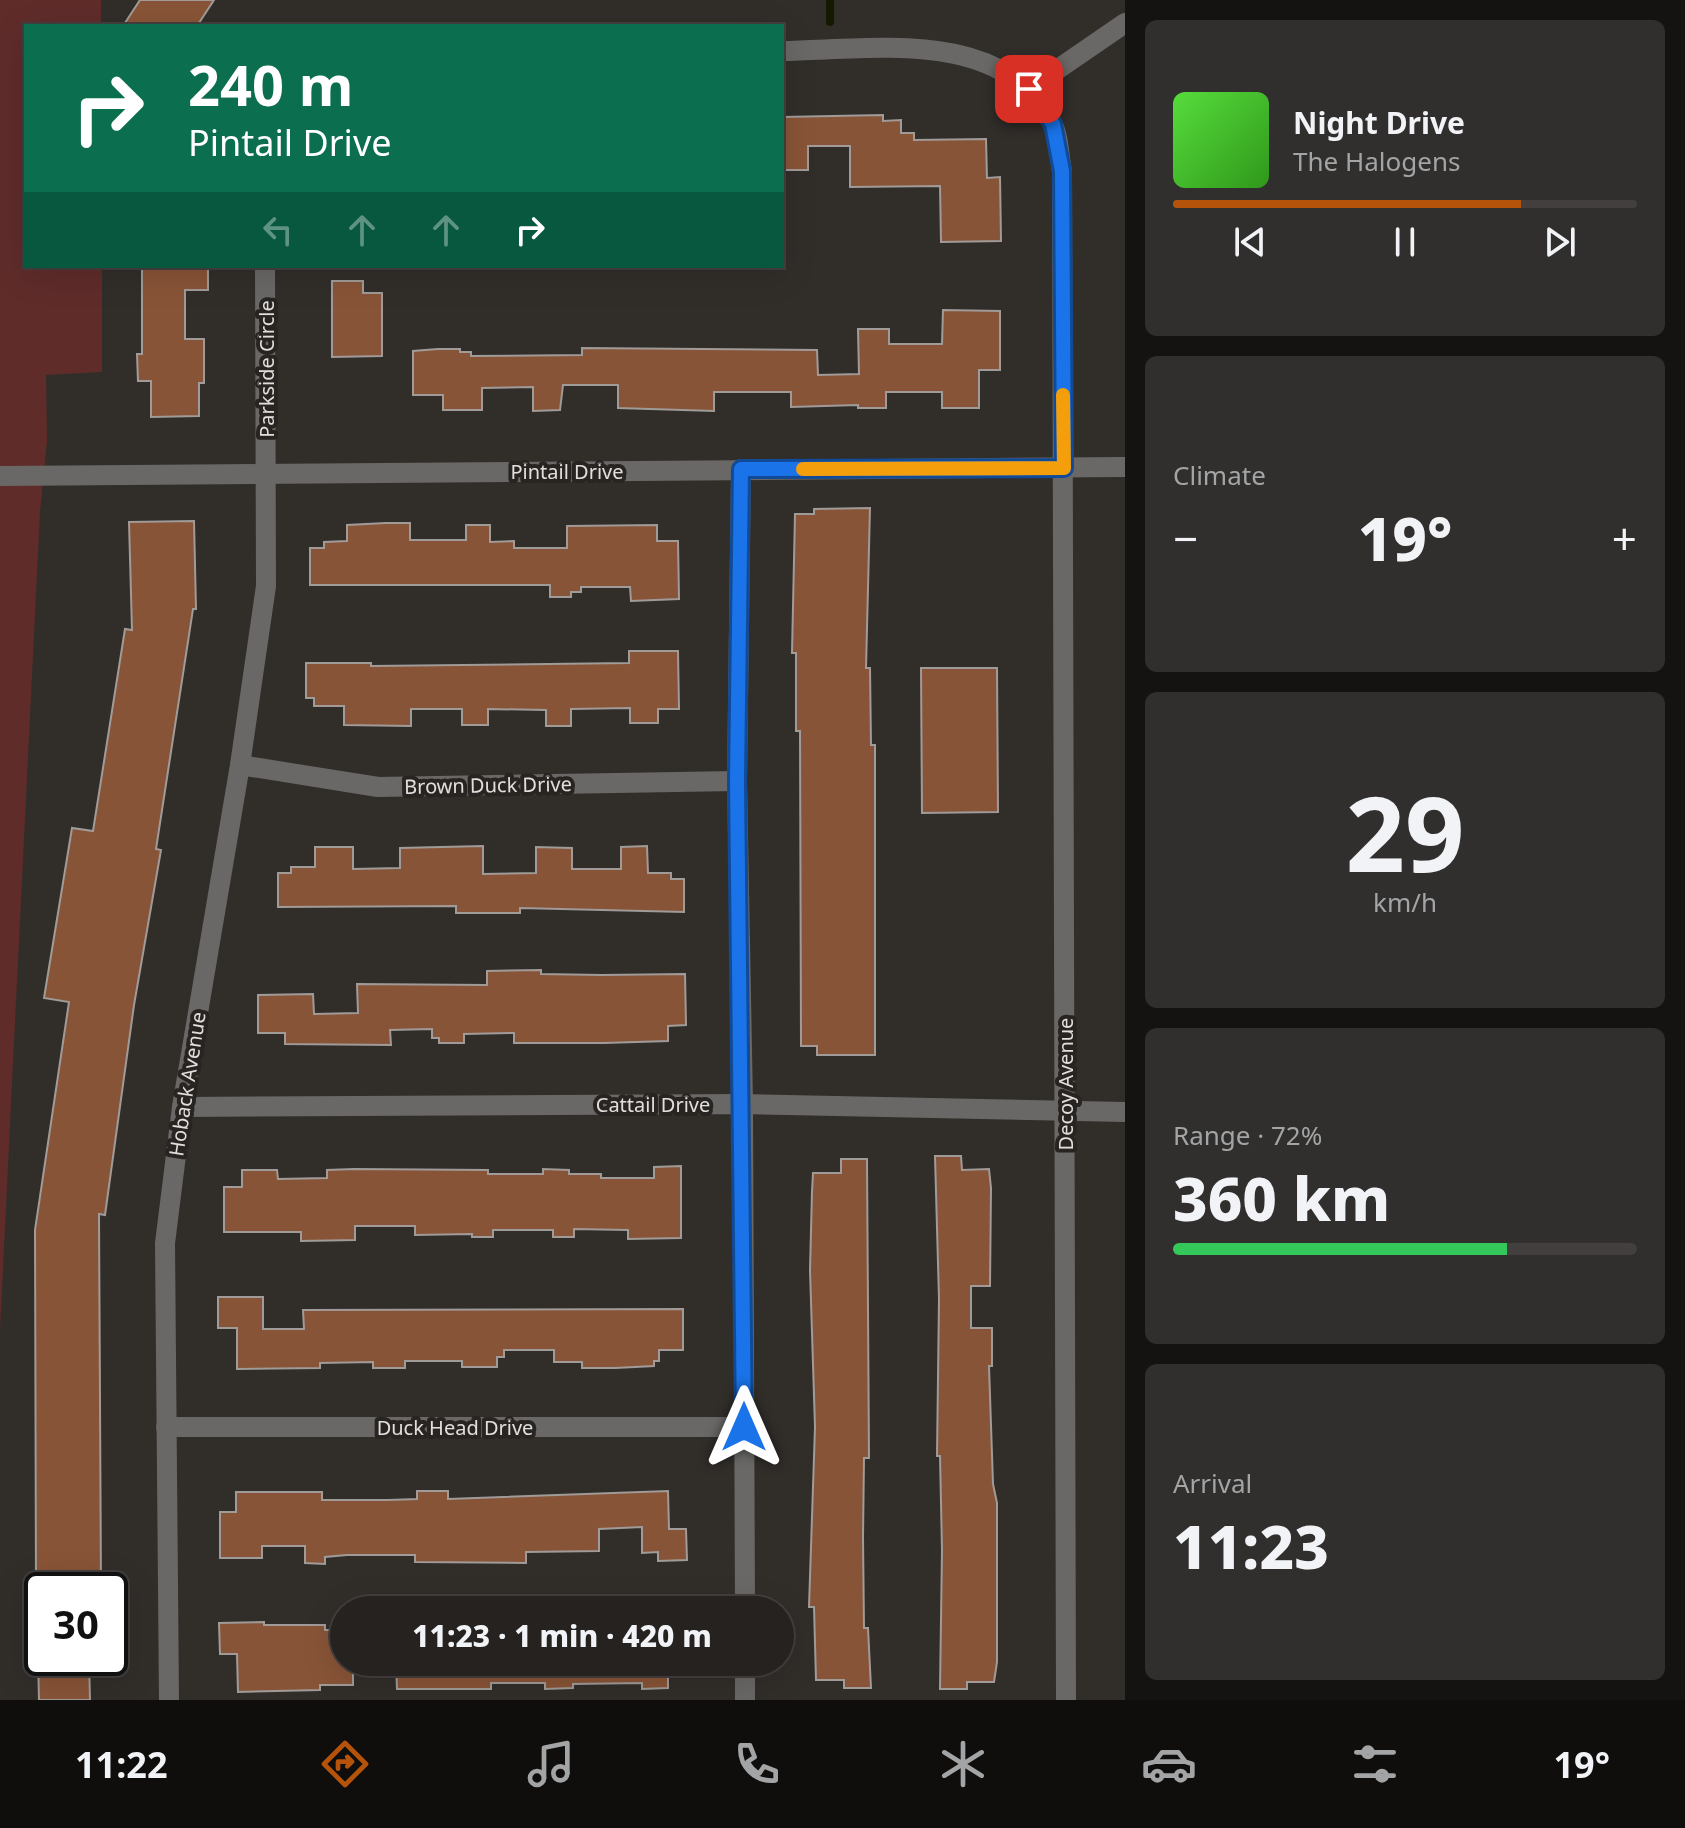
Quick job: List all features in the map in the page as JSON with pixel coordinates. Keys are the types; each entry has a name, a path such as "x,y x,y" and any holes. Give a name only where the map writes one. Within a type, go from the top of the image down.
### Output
{"street":[{"path":"1029,89 1125,23"},
{"path":"784,51 931,50 981,59 1029,89 1053,124 1062,171 1064,468"},
{"name":"Parkside Circle","path":"265,268 266,473"},
{"name":"Pintail Drive","path":"3,474 1125,467"},
{"name":"Decoy Avenue","path":"1064,468 1066,1700"},
{"path":"741,469 737,781 743,1104 745,1596"},
{"name":"Hoback Avenue","path":"169,1700 165,1243 182,1107 240,765 266,586 266,473"},
{"name":"Brown Duck Drive","path":"240,765 378,787 737,781"},
{"name":"Cattail Drive","path":"182,1107 743,1104 1125,1112"},
{"name":"Duck Head Drive","path":"166,1427 744,1427"},
{"path":"745,1676 745,1700"}],"shaded area":[{"path":"0,0 101,0 101,24 24,24 24,268 102,268 102,372 46,375 47,441 40,512 0,1329"}],"building":[{"path":"140,0 214,0 198,24 124,24"},
{"path":"883,115 883,121 901,120 901,133 914,133 914,140 986,139 987,178 1000,177 1001,241 941,242 940,186 850,187 850,146 808,146 808,170 784,170 784,117"},
{"path":"142,268 208,268 208,290 185,290 185,339 204,339 204,383 199,383 199,416 151,417 151,381 138,381 137,354 142,354"},
{"path":"332,281 363,281 363,293 382,293 382,356 332,357"},
{"path":"943,310 1000,311 1000,370 979,370 979,408 942,408 942,392 886,392 886,408 858,408 858,405 791,407 791,392 714,392 714,411 618,408 618,385 563,385 560,410 533,411 533,387 482,388 482,410 443,410 443,395 413,395 413,351 438,349 460,349 460,352 471,352 471,356 582,355 582,348 817,350 818,375 859,374 858,329 889,329 889,344 942,344"},
{"path":"870,508 866,668 870,668 871,745 875,745 875,1055 817,1055 817,1046 801,1046 800,731 796,731 796,653 792,653 795,514 814,514 814,509"},
{"path":"194,521 196,609 193,609 156,849 161,850 134,1005 105,1215 99,1214 101,1572 36,1572 35,1230 69,1002 44,998 72,828 93,831 125,629 132,630 129,522"},
{"path":"410,523 410,540 466,540 466,525 490,525 490,542 514,541 514,548 567,548 567,526 657,525 657,541 678,541 679,599 631,601 630,587 581,587 581,592 571,592 571,597 550,597 550,585 310,585 310,548 324,548 324,542 347,541 347,525"},
{"path":"629,651 678,651 679,709 658,709 658,723 630,723 630,708 571,709 571,726 546,726 546,710 488,709 488,725 462,725 462,709 411,709 411,726 344,725 344,706 314,706 314,698 306,698 306,663 371,663 371,666 629,663"},
{"path":"921,668 997,668 998,812 922,813"},
{"path":"483,846 483,874 536,873 536,847 572,848 572,869 621,869 621,847 647,846 648,873 671,873 671,879 684,879 684,912 520,908 520,913 456,913 456,906 278,907 278,873 291,873 291,867 315,867 315,847 353,847 353,869 400,868 400,848"},
{"path":"541,970 541,974 685,974 686,1025 668,1026 668,1041 604,1043 514,1043 514,1033 464,1034 464,1043 439,1043 439,1038 432,1038 432,1029 390,1030 391,1045 285,1044 285,1033 258,1033 258,995 313,994 314,1014 358,1013 357,984 487,985 487,971"},
{"path":"935,1156 961,1156 962,1170 989,1169 991,1188 990,1286 971,1286 971,1328 992,1328 992,1366 989,1366 993,1484 997,1503 997,1662 994,1682 967,1682 967,1689 940,1689 942,1550 940,1456 937,1456 939,1299"},
{"path":"841,1159 867,1159 869,1458 864,1458 863,1537 864,1628 868,1628 871,1688 844,1688 844,1680 816,1680 814,1607 809,1607 815,1427 810,1270 813,1173 841,1173"},
{"path":"681,1166 681,1238 628,1239 628,1230 574,1229 574,1237 553,1237 553,1230 493,1230 493,1237 472,1237 472,1234 415,1235 415,1226 355,1226 355,1240 301,1241 301,1232 224,1232 224,1187 242,1187 242,1170 277,1170 278,1179 327,1178 327,1170 354,1169 488,1170 488,1174 543,1174 543,1169 569,1170 569,1174 601,1174 601,1178 654,1178 654,1167"},
{"path":"218,1297 263,1297 263,1329 304,1329 303,1310 683,1309 683,1350 659,1350 659,1361 654,1361 654,1366 615,1368 582,1368 582,1362 554,1362 554,1350 504,1350 504,1357 497,1357 497,1367 462,1367 462,1361 405,1361 405,1368 373,1368 373,1362 320,1363 320,1368 237,1369 237,1328 218,1328"},
{"path":"417,1491 448,1491 448,1499 668,1491 669,1529 686,1529 687,1560 658,1561 658,1552 642,1553 642,1527 599,1529 599,1551 526,1552 526,1563 415,1562 415,1555 347,1555 325,1557 325,1564 305,1563 305,1546 262,1546 262,1558 220,1558 220,1512 236,1512 236,1492 322,1492 322,1500 388,1500 417,1499"},
{"path":"219,1623 325,1625 325,1630 330,1630 330,1676 353,1676 353,1685 320,1685 320,1690 238,1692 237,1654 220,1654"},
{"path":"38,1676 89,1676 90,1700 39,1700"},
{"path":"397,1676 668,1676 668,1688 642,1689 642,1683 573,1684 573,1688 545,1689 545,1683 491,1683 491,1689 397,1689"}],"waterway":[{"path":"830,0 830,22"}],"slow traffic":[{"path":"803,469 1064,468 1063,395"}],"route":[{"path":"744,1427 743,1104 737,781 741,469 1064,468 1062,171 1053,124 1029,89"}]}
